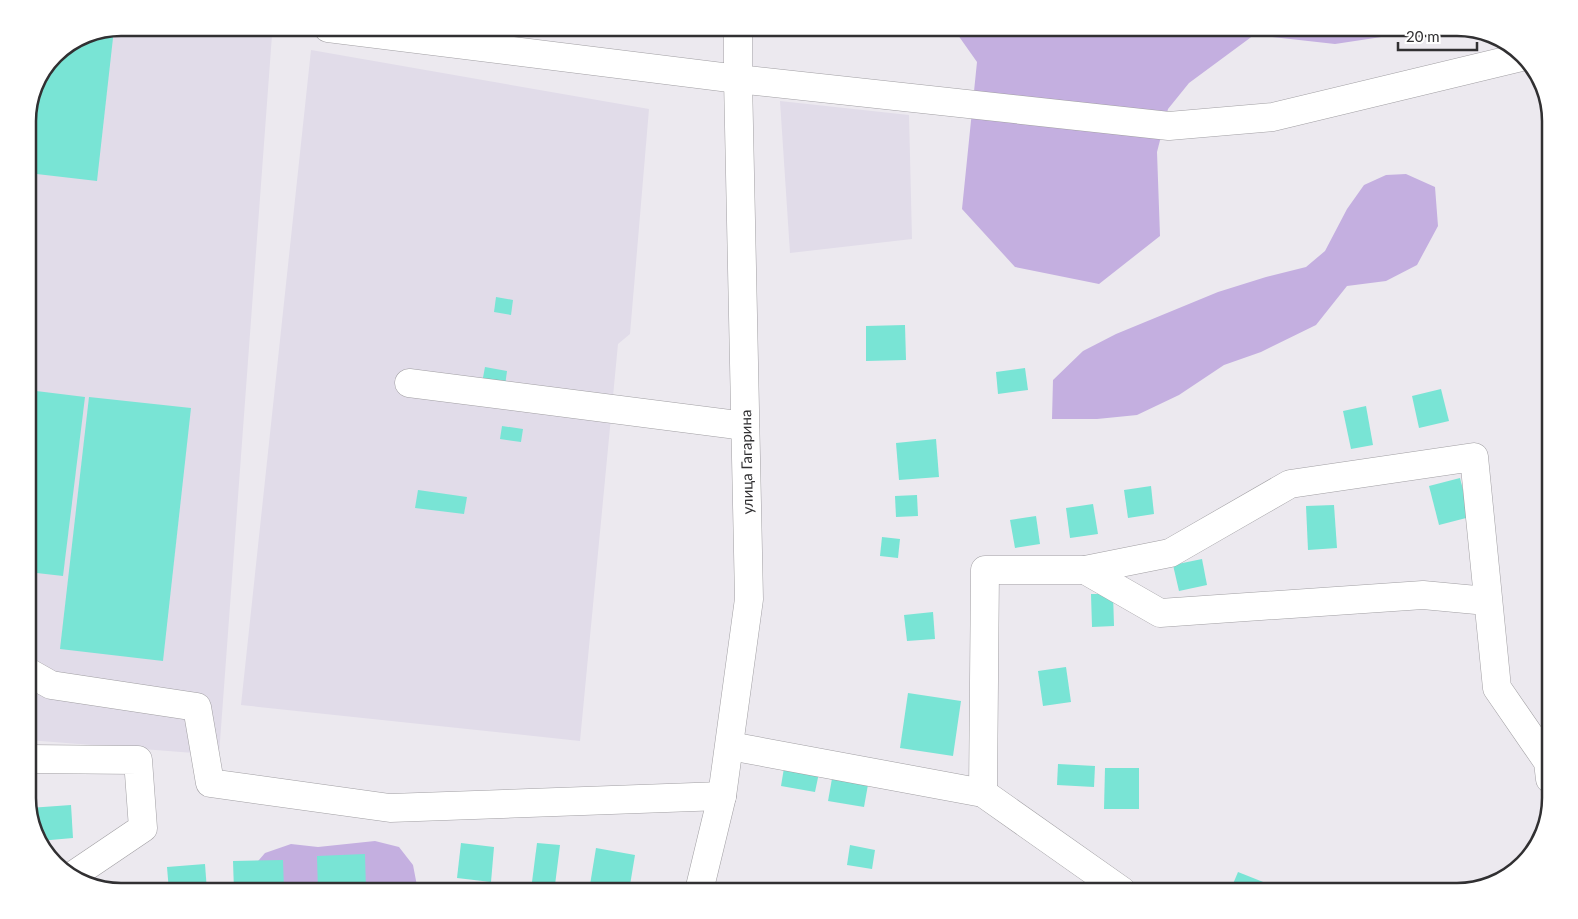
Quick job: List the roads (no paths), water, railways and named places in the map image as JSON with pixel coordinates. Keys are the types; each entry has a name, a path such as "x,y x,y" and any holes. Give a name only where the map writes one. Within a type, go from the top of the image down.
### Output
{"street":[{"path":"392,36 738,79 1169,126 1273,117 1515,59"},
{"name":"улица Гагарина","path":"701,883 722,796 749,599 738,36"},
{"path":"409,384 745,426"},
{"path":"983,793 984,570 1085,570 1170,553 1290,484 1474,457 1497,688 1542,753"},
{"path":"1085,570 1160,614 1423,595 1487,601"},
{"path":"36,677 51,685 197,706 210,782 390,808 722,796"},
{"path":"730,746 983,793 1109,883"},
{"path":"36,759 138,760 143,828 79,871"}]}
